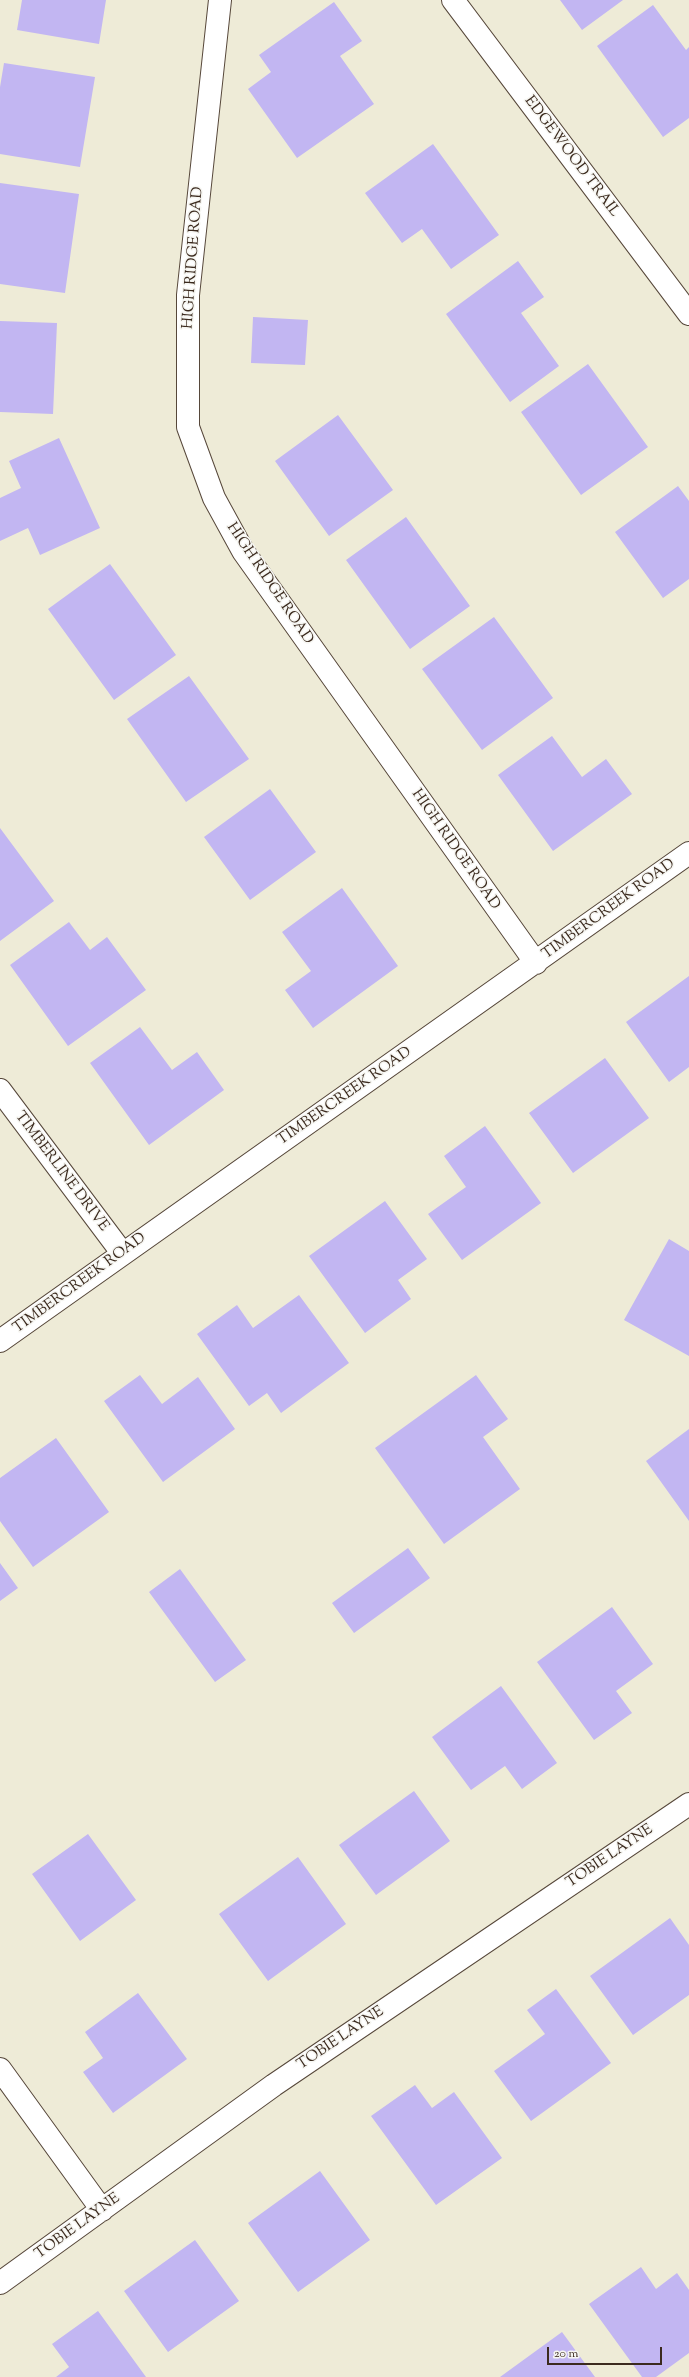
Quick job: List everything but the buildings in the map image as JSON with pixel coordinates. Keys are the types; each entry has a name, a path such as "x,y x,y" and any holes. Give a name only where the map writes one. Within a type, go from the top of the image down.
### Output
{"street":[{"name":"HIGH RIDGE ROAD","path":"220,0 188,295 188,427 214,498 243,551 536,963"},
{"name":"EDGEWOOD TRAIL","path":"453,0 689,314"},
{"name":"TIMBERCREEK ROAD","path":"0,1342 689,853"},
{"name":"TIMBERLINE DRIVE","path":"0,1090 123,1254"},
{"name":"TOBIE LAYNE","path":"0,2284 274,2085 689,1804"},
{"path":"0,2069 102,2210"}]}
